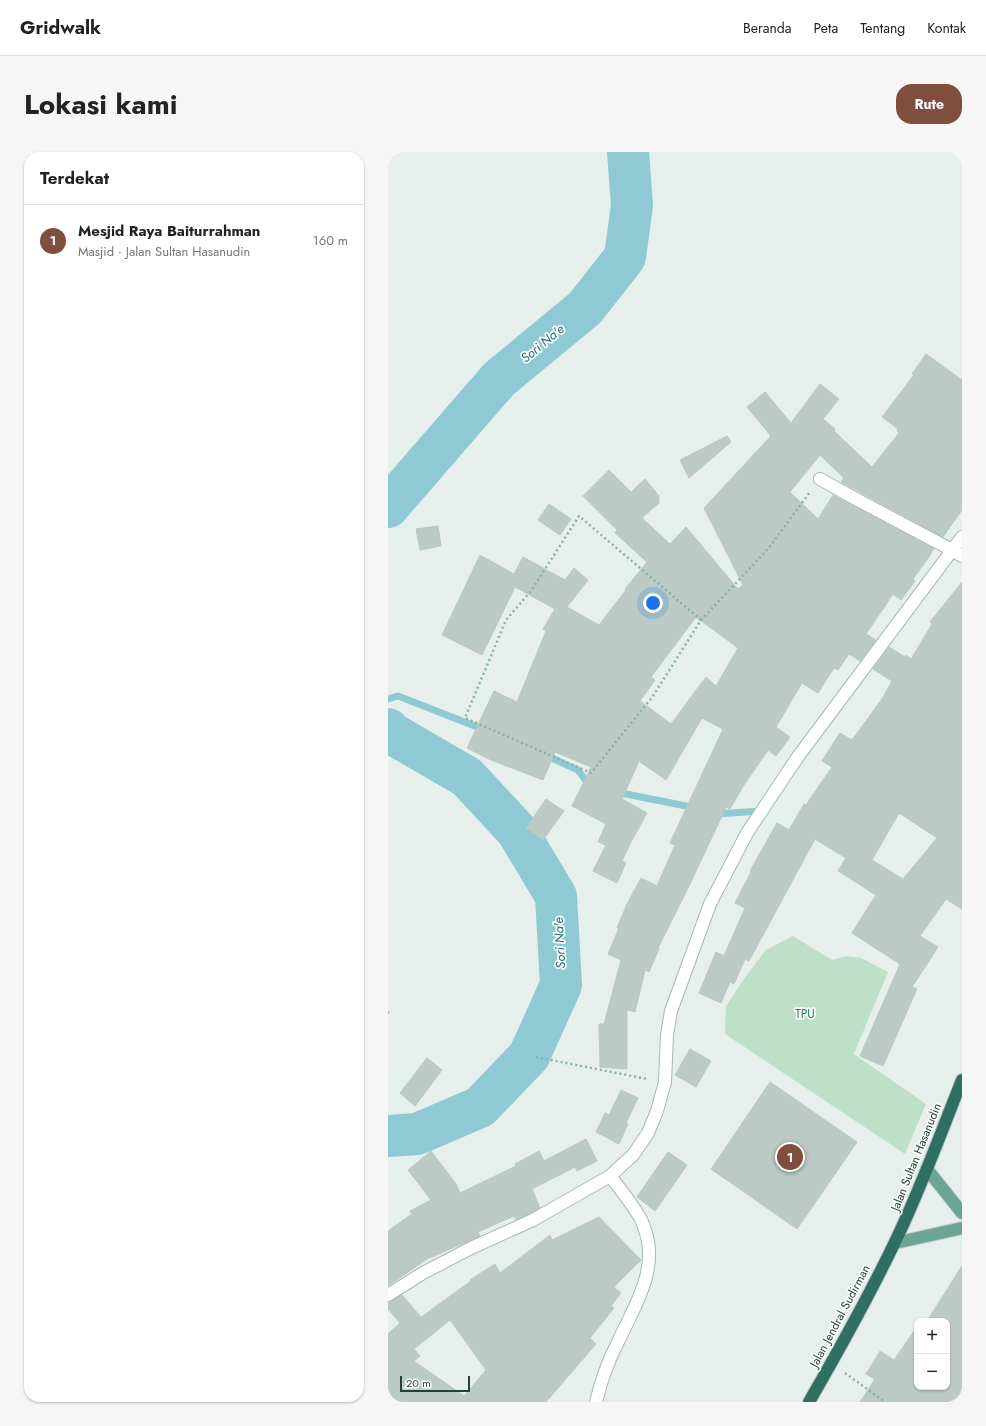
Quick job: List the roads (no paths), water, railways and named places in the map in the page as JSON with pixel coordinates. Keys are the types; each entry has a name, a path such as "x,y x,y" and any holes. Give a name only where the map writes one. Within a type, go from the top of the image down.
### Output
{"highway":[{"name":"Jalan Sultan Hasanudin","path":"895,1243 927,1169 962,1080"},
{"name":"Jalan Jendral Sudirman","path":"809,1402 831,1364 895,1243"}],"main road":[{"path":"927,1169 962,1213"},
{"path":"895,1243 962,1228"}],"street":[{"path":"820,479 962,556"},
{"path":"388,1295 423,1273 471,1248 533,1220 610,1176 633,1155 648,1134 657,1111 665,1082 666,1036 671,1011 710,904 747,833 797,758 962,537"},
{"path":"596,1402 602,1379 644,1286 650,1259 648,1239 640,1216 610,1176"}],"waterway":[{"name":"Sori Na'e","path":"388,507 499,379 585,308 625,257 632,205 628,152"},
{"path":"388,699 398,696 485,730"},
{"name":"Sori Na'e","path":"388,729 391,733 467,777 517,831 556,896 561,985 529,1056 480,1107 417,1134 388,1136"},
{"path":"545,755 578,770 586,781 593,783"},
{"path":"616,792 696,808"},
{"path":"715,814 762,811"}],"place":[{"name":"Mesjid Raya Baiturrahman","path":"790,1157"}],"park label":[{"name":"TPU","path":"805,1014"}]}
